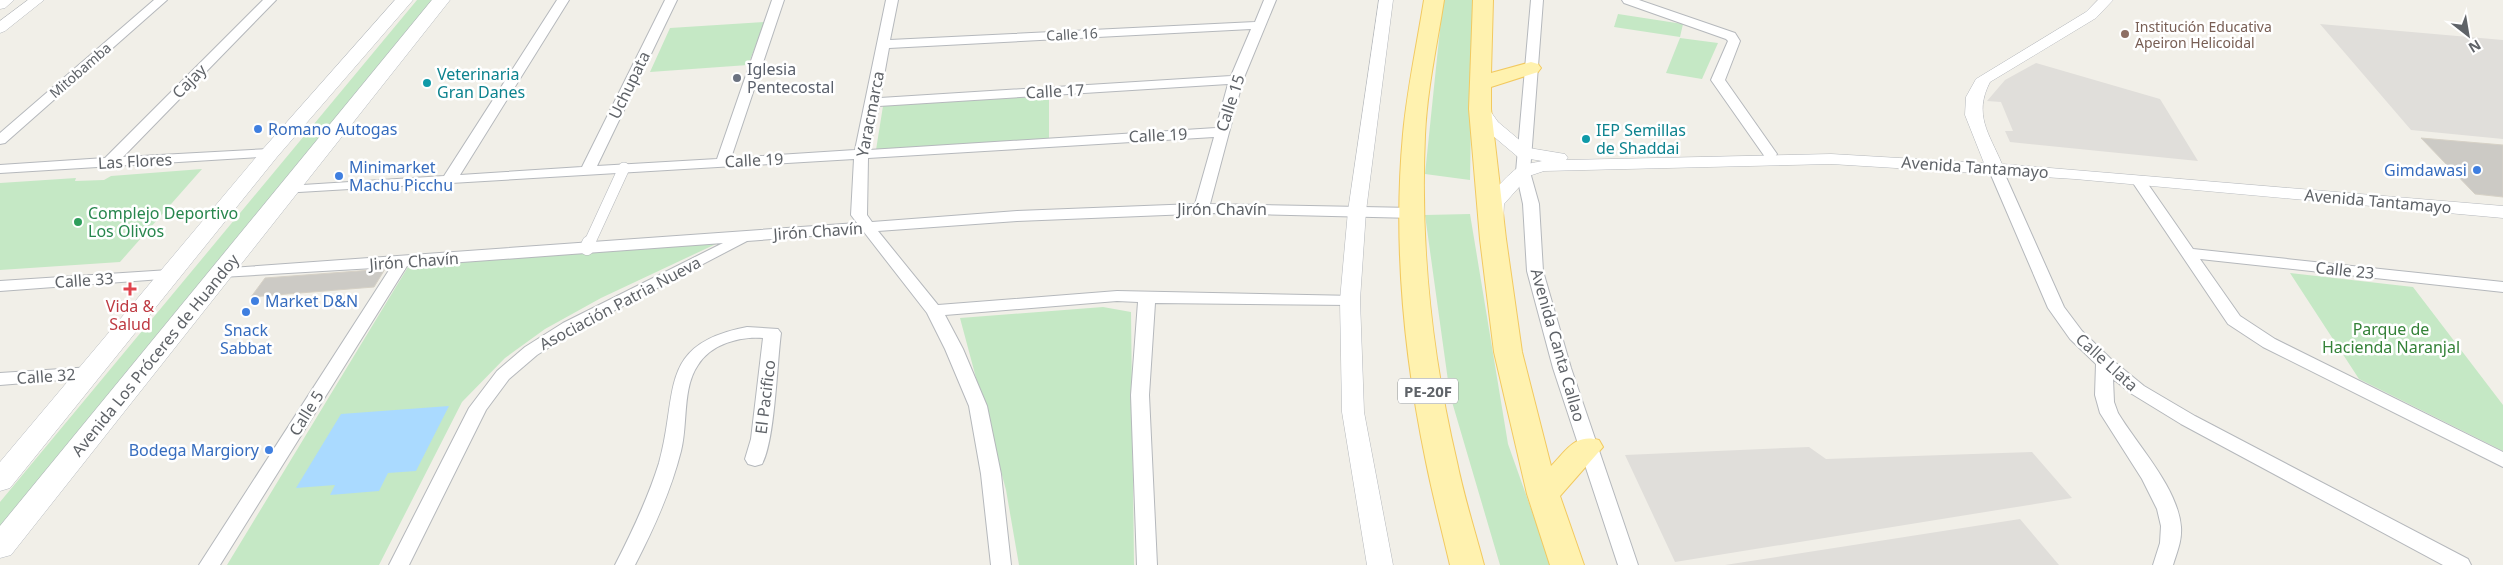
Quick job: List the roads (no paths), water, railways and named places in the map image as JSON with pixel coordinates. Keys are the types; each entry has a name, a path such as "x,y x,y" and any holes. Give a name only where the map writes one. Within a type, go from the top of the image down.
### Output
{"main road":[{"path":"0,482 270,153 404,0"},
{"name":"Avenida Los Próceres de Huandoy","path":"0,546 441,0"},
{"name":"PE-20F","path":"1434,0 1414,133 1415,284 1424,366 1441,462 1467,565"},
{"path":"1483,0 1480,108 1493,239 1508,352 1542,494 1567,565"},
{"path":"1481,83 1531,68"},
{"path":"1542,494 1588,447"}],"street":[{"path":"0,5 7,0"},
{"path":"0,28 36,0"},
{"name":"Mitobamba","path":"0,140 161,0"},
{"name":"Cajay","path":"109,163 270,0"},
{"path":"449,180 563,0"},
{"name":"Uchupata","path":"588,170 671,0"},
{"path":"723,162 778,0"},
{"name":"Yaracmarca","path":"866,227 859,215 861,155 874,102 874,90 892,0"},
{"name":"Calle 15","path":"1202,209 1236,80 1270,0"},
{"path":"1380,565 1353,412 1350,300 1357,211 1386,0"},
{"name":"Avenida Canta Callao","path":"1537,0 1523,172 1531,204 1535,271 1562,368 1628,565"},
{"path":"1628,0 1731,36 1734,41 1732,48 1718,80 1770,154"},
{"name":"Calle Llata","path":"2106,0 2091,16 1984,79 1974,97 1973,116 2056,308 2076,336 2104,363 2138,390 2188,420 2461,565"},
{"name":"Calle 16","path":"884,44 1260,24"},
{"name":"Calle 17","path":"874,102 1236,80"},
{"path":"1480,108 1492,126 1524,153"},
{"name":"Calle 19","path":"287,190 1221,132"},
{"name":"Avenida Tantamayo","path":"1524,153 1567,159 1826,152 2503,203"},
{"name":"Las Flores","path":"0,169 270,153"},
{"name":"Avenida Tantamayo","path":"1523,172 1543,166 1831,159 1994,164 2138,180 2503,212"},
{"path":"587,248 624,168"},
{"path":"1493,239 1495,203 1523,172"},
{"path":"2138,180 2234,320 2252,334 2350,385 2503,460"},
{"name":"Jirón Chavín","path":"222,272 402,262 1026,216 1202,209 1414,213"},
{"path":"866,227 934,311 954,349 978,406 991,474 1001,565"},
{"name":"Asociación Patria Nueva","path":"399,565 478,408 503,375 531,351 569,327 749,236"},
{"name":"Calle 23","path":"2187,254 2499,291"},
{"name":"Calle 5","path":"209,565 402,262"},
{"name":"Calle 33","path":"0,286 169,275"},
{"path":"934,311 1117,296 1350,300"},
{"path":"1147,298 1140,395 1147,565"},
{"name":"El Pacifico","path":"625,565 645,527 672,449 685,373 694,360 709,346 732,335 756,330 772,333 760,439 755,459"},
{"path":"2104,363 2104,390 2108,412 2154,480 2168,512 2171,541 2163,565"},
{"name":"Calle 32","path":"0,379 92,372"}],"water":[{"path":"449,406 416,471 388,473 379,491 330,495 335,485 296,488 341,414"}],"place":[{"name":"Institución Educativa Apeiron Helicoidal","path":"2125,34"},
{"name":"Iglesia Pentecostal","path":"737,78"},
{"name":"Veterinaria Gran Danes","path":"427,83"},
{"name":"Romano Autogas","path":"258,129"},
{"name":"IEP Semillas de Shaddai","path":"1586,139"},
{"name":"Gimdawasi","path":"2477,170"},
{"name":"Minimarket Machu Picchu","path":"339,176"},
{"name":"Complejo Deportivo Los Olivos","path":"78,222"},
{"name":"Vida & Salud","path":"130,289"},
{"name":"Market D&N","path":"255,301"},
{"name":"Snack Sabbat","path":"246,312"},
{"name":"Bodega Margiory","path":"269,450"}],"park label":[{"name":"Parque de Hacienda Naranjal","path":"2391,338"}]}
